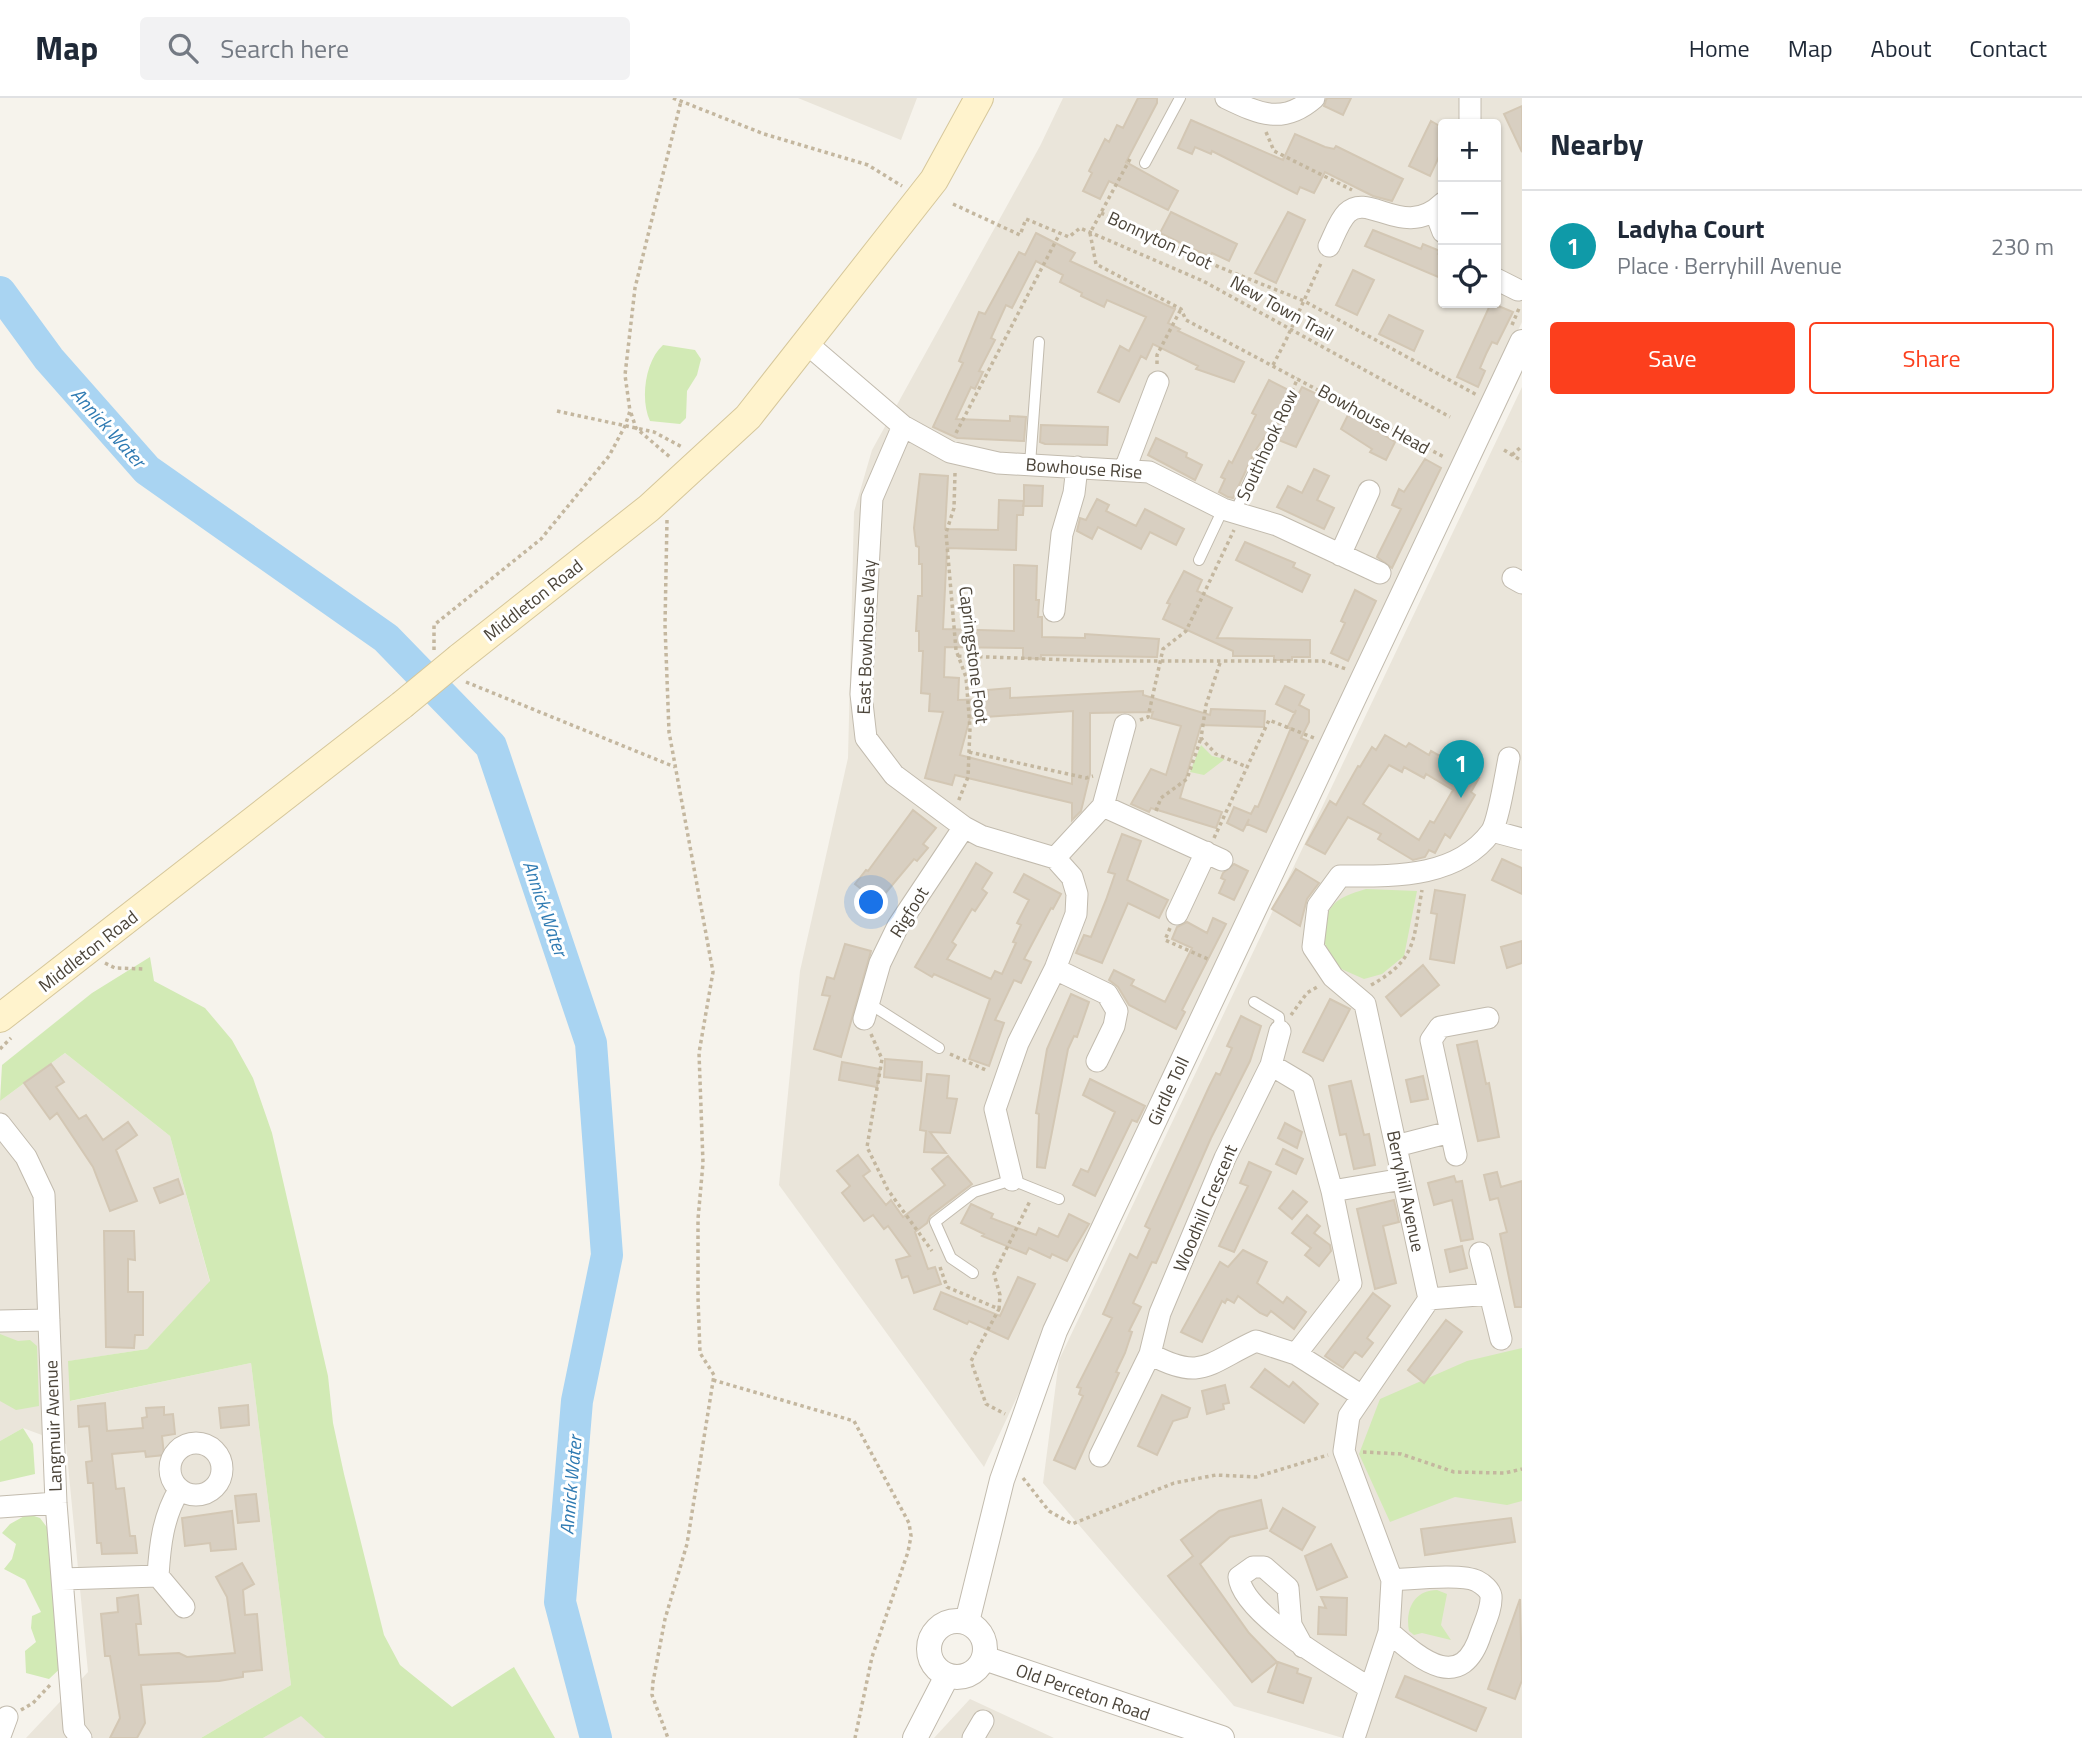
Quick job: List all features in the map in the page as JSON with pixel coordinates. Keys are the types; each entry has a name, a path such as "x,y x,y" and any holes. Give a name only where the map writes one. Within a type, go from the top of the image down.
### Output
{"main road":[{"name":"Middleton Road","path":"0,1018 453,665 653,504 748,417 934,180 979,98"}],"street":[{"path":"1226,98 1257,113 1281,115 1301,109 1314,98"},
{"path":"1469,119 1470,98"},
{"path":"1329,246 1346,214 1355,206 1367,205 1401,219 1419,218 1438,208"},
{"path":"1501,282 1518,290"},
{"name":"Bowhouse Rise","path":"805,342 903,426 955,453 998,463 1149,471 1229,510 1277,525 1380,573"},
{"name":"Girdle Toll","path":"967,1622 1009,1460 1055,1331 1522,342"},
{"path":"1125,469 1158,382"},
{"name":"East Bowhouse Way","path":"903,426 872,498 862,713 866,738 894,775 958,822 981,836 1055,858"},
{"path":"1054,611 1060,551 1077,467"},
{"path":"1340,555 1368,491"},
{"path":"1012,1180 995,1109 1017,1043 1055,969 1076,914 1077,894 1072,877 1055,858 1103,806 1125,725"},
{"path":"1509,758 1492,831 1522,839"},
{"path":"1103,806 1214,856 1177,914"},
{"name":"Rigfoot","path":"867,1012 880,963 898,926 958,822"},
{"name":"Berryhill Avenue","path":"1429,1299 1365,1004 1333,978 1313,947 1318,906 1340,876 1414,876 1460,859 1492,831"},
{"path":"1055,969 1107,994 1117,1011 1114,1026 1097,1061"},
{"path":"1456,1156 1431,1040 1440,1027 1488,1018"},
{"name":"Woodhill Crescent","path":"1100,1456 1150,1354 1160,1313 1225,1158 1271,1065 1280,1031"},
{"path":"1271,1065 1303,1084 1332,1191 1351,1283 1296,1354"},
{"name":"Langmuir Avenue","path":"0,1124 26,1157 44,1195 56,1503 74,1729 81,1738"},
{"path":"1396,1146 1450,1132"},
{"path":"1332,1191 1403,1179"},
{"path":"1480,1252 1501,1339"},
{"path":"1354,1738 1388,1632 1392,1580 1344,1451 1349,1416 1429,1299 1490,1294"},
{"path":"0,1321 49,1320"},
{"path":"1150,1354 1190,1370 1205,1367 1256,1340 1296,1354 1362,1396"},
{"path":"179,1490 168,1508 160,1538 158,1576 184,1607"},
{"path":"0,1507 56,1503"},
{"path":"62,1579 158,1576"},
{"path":"1388,1632 1421,1658 1453,1668 1466,1663 1475,1653 1491,1594 1486,1587 1471,1578 1392,1580"},
{"path":"948,1622 967,1622 981,1633 986,1649 984,1658 973,1673 947,1676 938,1671 929,1655 932,1636 948,1622"},
{"path":"1303,1647 1370,1688"},
{"name":"Old Perceton Road","path":"984,1658 1222,1738"},
{"path":"915,1738 947,1676"}],"lane":[{"path":"1146,163 1180,98"},
{"path":"1030,464 1039,342"},
{"name":"Southhook Row","path":"1199,560 1262,454"},
{"path":"1254,1002 1279,1017 1280,1031"},
{"name":"Rigfoot","path":"867,1012 939,1048"},
{"path":"973,1273 951,1258 936,1222 974,1192 1012,1180 1059,1199"}],"path":[{"path":"673,98 764,134 868,165 909,191"},
{"path":"681,102 635,288 625,375 630,411 636,428 692,469"},
{"path":"1275,151 1362,195 1367,205"},
{"path":"1090,233 1131,158"},
{"name":"New Town Trail","path":"953,204 1020,235 1026,219 1069,237 1080,228 1203,281 1450,417"},
{"name":"Bonnyton Foot","path":"1101,213 1219,267 1304,301 1479,396"},
{"name":"Capringstone Foot","path":"958,822 968,777 966,677 958,656 946,533 954,508 957,432 1060,233"},
{"name":"Bowhouse Head","path":"1090,233 1096,264 1181,309 1186,320 1449,460"},
{"path":"1273,365 1329,246"},
{"path":"1158,382 1157,355 1181,309"},
{"name":"Southhook Row","path":"1262,454 1298,378"},
{"path":"557,411 654,432 681,444 692,469"},
{"path":"630,411 609,456 541,539 434,625 434,649 453,665 675,767"},
{"path":"1512,455 1522,446"},
{"path":"1504,450 1522,461"},
{"path":"653,504 667,520 665,625 669,732 685,806 713,972 699,1053 703,1163 698,1219 698,1298 700,1353 714,1375 687,1544 672,1591 653,1682 652,1695 668,1738"},
{"path":"1125,725 1148,717 1163,649 1186,631 1226,552"},
{"path":"958,656 1220,663 1324,661 1348,670 1343,681"},
{"path":"1150,826 1161,798 1188,779 1206,705 1220,663"},
{"path":"1214,856 1226,815 1269,720 1318,739"},
{"path":"1200,738 1216,754 1247,767"},
{"path":"969,752 1086,778 1112,772"},
{"path":"1354,995 1400,966 1409,955 1426,871"},
{"path":"1177,914 1165,940 1214,961"},
{"path":"102,960 115,968 144,970"},
{"path":"1280,1031 1307,993 1333,978"},
{"path":"939,1048 1005,1079"},
{"path":"999,1309 1000,1295 994,1274 1036,1189"},
{"path":"713,1380 854,1421 909,1523 908,1552 872,1657 855,1738"},
{"path":"1009,1460 1049,1511 1072,1524 1174,1483 1216,1475 1256,1477 1298,1462 1344,1451 1401,1454 1454,1472 1505,1473 1522,1469"},
{"path":"3,1726 33,1703 69,1665"}],"shaded area":[{"path":"798,98 917,98 901,140"},
{"path":"1063,98 1522,98 1522,322 984,1467 779,1185 800,971 848,758 854,512 872,450 1040,146"},
{"path":"1522,387 1522,1738 1343,1738 1234,1706 1043,1483 1059,1360"},
{"path":"65,1053 170,1136 210,1282 147,1349 69,1361 71,1401 251,1363 291,1685 201,1738 26,1738 88,1672 66,1444 23,1428 0,1441 0,1101"},
{"path":"970,1699 1054,1738 934,1738"},
{"path":"301,1715 325,1738 263,1738"}],"green space":[{"path":"663,345 695,350 701,359 697,375 687,391 686,418 680,424 650,421 645,403 648,371"},
{"path":"1201,745 1212,756 1225,759 1204,775 1190,772"},
{"path":"1366,889 1417,891 1404,956 1382,974 1364,979 1339,968 1321,937 1326,917 1334,904"},
{"path":"150,957 154,981 205,1008 232,1040 253,1078 272,1133 328,1376 333,1423 344,1474 384,1635 400,1665 452,1707 514,1667 555,1738 325,1738 301,1716 263,1738 201,1738 291,1685 251,1363 70,1401 68,1361 147,1349 210,1281 170,1136 65,1053 0,1101 2,1065 92,993"},
{"path":"0,1334 18,1341 30,1340 37,1346 39,1406 16,1410 0,1401"},
{"path":"1522,1348 1522,1501 1507,1505 1455,1497 1390,1522 1359,1454 1380,1399 1467,1361"},
{"path":"23,1428 33,1444 35,1474 0,1482 0,1441"},
{"path":"28,1514 40,1518 49,1530 66,1663 49,1679 26,1673 25,1651 36,1642 31,1628 32,1616 41,1612 25,1580 4,1569 12,1559 16,1544 2,1533 10,1524"},
{"path":"1437,1590 1447,1594 1441,1625 1451,1640 1422,1633 1414,1635 1409,1631 1408,1616 1417,1597 1422,1593"}],"building":[{"path":"1138,98 1157,98 1157,103 1126,162 1178,191 1168,210 1109,181 1100,199 1083,191 1092,173 1089,171 1105,139 1109,142 1117,125 1123,128"},
{"path":"1327,98 1351,98 1343,115 1324,106"},
{"path":"1522,106 1522,152 1504,114"},
{"path":"1191,120 1283,160 1295,134 1325,147 1334,149 1336,146 1403,179 1392,201 1373,196 1325,172 1314,193 1300,187 1297,194 1212,151 1211,154 1195,147 1192,154 1178,148"},
{"path":"1431,121 1438,125 1438,159 1430,176 1409,166"},
{"path":"1171,212 1237,244 1229,261 1212,253 1210,257 1160,233"},
{"path":"1288,212 1305,220 1276,283 1255,273"},
{"path":"1373,230 1421,249 1423,244 1438,250 1438,277 1365,246"},
{"path":"1036,233 1075,253 1070,261 1175,309 1168,323 1180,329 1178,331 1244,362 1234,382 1196,369 1198,366 1153,344 1146,359 1141,356 1119,402 1098,392 1120,346 1129,351 1146,317 1107,300 1104,307 1081,296 1082,293 1060,282 1063,275 1036,261 1012,308 1006,305 991,338 995,340 979,371 983,372 975,389 971,387 956,419 1010,421 1010,416 1026,417 1024,441 957,438 933,427 963,363 959,361 979,312 985,314 1019,252 1025,255"},
{"path":"1353,270 1374,280 1357,315 1336,305"},
{"path":"1501,307 1513,312 1497,344 1492,342 1486,354 1480,368 1485,371 1478,387 1457,377 1489,308"},
{"path":"1389,315 1423,331 1414,351 1379,334"},
{"path":"1269,380 1298,395 1302,387 1321,396 1296,447 1266,435 1255,451 1233,498 1228,497 1219,492 1225,479 1221,477 1229,461 1232,463 1256,415 1252,413"},
{"path":"1349,413 1395,442 1386,460 1370,452 1372,449 1341,429"},
{"path":"1041,425 1108,427 1107,445 1045,444 1040,442"},
{"path":"1156,438 1187,453 1186,457 1202,465 1195,480 1148,455"},
{"path":"1425,459 1441,468 1392,568 1377,557 1401,509 1392,505 1399,489 1404,492"},
{"path":"1314,469 1329,476 1317,500 1334,508 1324,529 1277,507 1288,486 1302,493"},
{"path":"920,474 948,476 945,529 998,530 999,500 1024,501 1024,485 1043,486 1042,506 1024,506 1023,515 1017,515 1016,550 947,548 943,629 1014,631 1014,565 1037,566 1036,600 1039,600 1038,617 1042,617 1042,637 1085,638 1085,634 1159,639 1157,657 1041,655 1041,659 1023,658 1023,648 945,647 944,677 959,678 958,700 988,699 988,690 1010,688 1010,698 1143,691 1143,695 1210,715 1211,709 1265,711 1264,727 1201,725 1180,798 1222,812 1216,828 1151,808 1149,812 1131,804 1151,769 1166,775 1181,726 1151,718 1153,712 1090,713 1090,774 1081,811 1072,820 1072,803 955,775 952,785 925,778 943,712 929,711 930,694 921,693 923,651 919,651 919,631 916,631 918,596 922,596 922,564 919,564 919,547 916,546 914,528","holes":["1073,711 1072,784 960,755 970,718"]},
{"path":"1097,499 1109,505 1106,511 1136,526 1145,509 1184,529 1176,545 1150,532 1141,549 1098,527 1092,539 1077,531 1080,518 1086,520"},
{"path":"1245,542 1295,563 1293,567 1310,575 1302,592 1236,560"},
{"path":"1184,571 1202,580 1197,591 1232,608 1217,638 1310,640 1310,657 1274,660 1274,656 1233,656 1233,651 1163,619 1170,604 1167,603"},
{"path":"1355,590 1376,601 1348,661 1331,653 1345,623 1341,621"},
{"path":"1285,686 1304,695 1299,705 1309,710 1309,722 1301,738 1308,741 1266,832 1247,824 1249,819 1243,831 1227,823 1234,807 1251,814 1255,806 1258,807 1295,713 1276,704"},
{"path":"1385,735 1406,747 1409,743 1429,755 1431,751 1479,778 1471,792 1475,795 1450,838 1445,834 1435,853 1429,850 1425,857 1413,860 1378,839 1381,834 1348,817 1325,854 1306,844 1330,801 1336,805 1358,766 1360,767 1372,747 1376,750","holes":["1389,765 1402,772 1404,767 1424,778 1426,774 1453,790 1434,823 1430,821 1419,840 1363,804"]},
{"path":"913,810 936,828 923,844 928,848 917,861 914,859 878,902 855,884 866,870 868,871"},
{"path":"1122,834 1141,841 1127,880 1168,900 1159,918 1128,903 1102,963 1076,953 1084,935 1091,937 1106,900 1115,874 1108,872"},
{"path":"1502,859 1522,868 1522,894 1492,880"},
{"path":"976,863 992,873 982,889 987,893 975,911 972,909 952,942 956,945 947,959 991,979 995,971 1002,974 1016,943 1013,942 1021,925 1017,923 1029,900 1014,892 1024,874 1061,894 1024,959 1031,962 1021,983 1014,980 995,1020 1004,1023 989,1066 969,1059 990,999 934,974 932,977 915,967"},
{"path":"1234,864 1248,871 1234,900 1219,893 1225,880 1221,878 1223,873"},
{"path":"1296,869 1319,883 1307,899 1300,926 1272,909"},
{"path":"1435,890 1465,895 1454,963 1430,959 1437,914 1431,913"},
{"path":"1213,918 1226,924 1182,1010 1185,1012 1176,1029 1129,1005 1118,987 1109,980 1114,970 1134,980 1131,985 1165,1002 1192,948 1172,939 1177,927 1187,922 1207,933"},
{"path":"1522,941 1522,963 1507,968 1501,947"},
{"path":"845,944 871,951 841,1057 814,1049 830,996 822,995 827,977 834,979"},
{"path":"1423,965 1439,985 1401,1016 1386,997"},
{"path":"1071,994 1089,1002 1077,1037 1074,1036 1068,1049 1045,1168 1037,1167 1039,1114 1036,1113 1047,1049"},
{"path":"1330,999 1350,1009 1323,1061 1303,1052"},
{"path":"1241,1016 1261,1026 1250,1061 1211,1138 1156,1263 1152,1262 1133,1303 1141,1307 1129,1331 1132,1332 1116,1372 1119,1373 1075,1469 1054,1460 1083,1396 1079,1394 1081,1388 1077,1387 1112,1318 1103,1314 1130,1254 1137,1258 1150,1229 1145,1226 1209,1087 1216,1073 1220,1075 1232,1048 1227,1046"},
{"path":"1477,1041 1486,1084 1489,1083 1499,1137 1478,1141 1457,1045"},
{"path":"885,1059 922,1062 921,1081 884,1077"},
{"path":"842,1062 880,1069 877,1087 839,1080"},
{"path":"51,1064 64,1082 56,1087 79,1119 86,1115 103,1140 128,1122 137,1135 116,1150 137,1201 110,1211 93,1167 57,1113 50,1119 24,1083"},
{"path":"927,1074 949,1076 947,1098 957,1099 950,1133 930,1132 946,1153 924,1152 926,1131 920,1130"},
{"path":"1423,1076 1428,1099 1411,1102 1406,1080"},
{"path":"1090,1079 1145,1106 1137,1122 1132,1120 1095,1196 1073,1185 1081,1169 1088,1172 1115,1112 1083,1095"},
{"path":"1351,1081 1364,1135 1369,1134 1375,1165 1354,1169 1346,1134 1340,1135 1329,1086"},
{"path":"1285,1123 1302,1132 1297,1148 1278,1138"},
{"path":"1283,1149 1303,1159 1296,1174 1276,1164"},
{"path":"858,1155 870,1171 863,1176 886,1205 891,1200 903,1217 945,1185 932,1169 948,1156 972,1184 930,1216 927,1223 915,1232 928,1269 935,1267 941,1284 914,1293 908,1276 902,1278 896,1260 910,1256 888,1226 884,1229 873,1215 864,1221 842,1193 850,1186 837,1171"},
{"path":"1249,1162 1271,1172 1234,1252 1219,1246 1248,1186 1240,1183"},
{"path":"1497,1172 1501,1187 1522,1181 1522,1307 1515,1307 1500,1234 1507,1232 1498,1198 1490,1200 1484,1175"},
{"path":"1454,1176 1456,1182 1462,1181 1473,1239 1461,1241 1452,1200 1434,1205 1428,1183"},
{"path":"178,1179 183,1194 160,1203 154,1188"},
{"path":"1293,1191 1307,1202 1292,1219 1279,1208"},
{"path":"1394,1200 1399,1222 1383,1226 1396,1283 1375,1289 1357,1209"},
{"path":"971,1204 993,1214 991,1218 1036,1235 1039,1228 1058,1237 1069,1214 1089,1224 1067,1261 1052,1254 1050,1258 1029,1248 1026,1254 982,1236 984,1234 961,1223"},
{"path":"1307,1215 1320,1226 1314,1233 1330,1245 1331,1251 1319,1266 1305,1255 1311,1248 1292,1233"},
{"path":"104,1231 134,1231 135,1260 128,1259 128,1292 143,1292 143,1335 135,1335 134,1348 106,1347"},
{"path":"1462,1246 1467,1268 1450,1272 1445,1250"},
{"path":"1243,1250 1267,1262 1257,1283 1283,1303 1287,1297 1306,1312 1294,1329 1271,1311 1267,1316 1260,1313 1238,1296 1234,1303 1227,1299 1225,1303 1222,1301 1202,1342 1181,1332 1220,1262 1228,1267"},
{"path":"1018,1277 1035,1284 1008,1339 934,1309 941,1292 1000,1316"},
{"path":"1373,1293 1390,1306 1367,1338 1373,1343 1362,1357 1355,1352 1343,1368 1325,1356"},
{"path":"1446,1320 1462,1332 1424,1383 1408,1370"},
{"path":"1265,1369 1289,1387 1293,1382 1318,1404 1304,1423 1251,1387"},
{"path":"1225,1385 1229,1403 1223,1404 1224,1409 1207,1414 1202,1391"},
{"path":"1162,1395 1190,1408 1187,1417 1173,1421 1157,1455 1138,1446"},
{"path":"105,1403 107,1431 143,1428 142,1418 147,1417 146,1408 164,1407 164,1415 173,1414 175,1434 162,1436 164,1455 146,1457 145,1451 112,1454 116,1489 124,1488 130,1536 135,1536 137,1553 102,1554 101,1543 97,1543 93,1483 88,1483 86,1462 92,1461 89,1426 79,1427 78,1406"},
{"path":"248,1405 249,1425 221,1428 219,1408"},
{"path":"256,1494 259,1521 238,1523 235,1496"},
{"path":"1261,1500 1267,1528 1230,1537 1200,1564 1249,1633 1277,1662 1252,1682 1168,1576 1193,1556 1181,1540 1219,1511"},
{"path":"1283,1508 1315,1527 1302,1550 1270,1531"},
{"path":"232,1511 236,1549 211,1551 210,1543 185,1546 182,1518"},
{"path":"1511,1518 1515,1542 1425,1555 1421,1529"},
{"path":"1331,1544 1347,1577 1317,1590 1305,1556"},
{"path":"242,1563 254,1584 243,1590 245,1615 257,1614 262,1670 243,1672 243,1677 219,1681 141,1685 145,1723 137,1738 110,1738 120,1718 110,1656 105,1656 101,1614 118,1612 117,1598 138,1595 141,1624 136,1624 139,1655 179,1653 187,1657 235,1653 227,1597 216,1577"},
{"path":"1321,1597 1347,1598 1346,1635 1318,1634 1319,1607 1326,1608"},
{"path":"1520,1599 1522,1680 1515,1699 1488,1689"},
{"path":"1278,1662 1298,1669 1297,1673 1311,1678 1303,1703 1268,1692"},
{"path":"1405,1676 1486,1708 1476,1731 1396,1697"}],"waterway":[{"name":"Annick Water","path":"0,292 49,359 147,470 386,638 491,746 591,1043 607,1255 577,1401 560,1602 596,1738"}],"place":[{"name":"Ladyha Court","path":"1461,798"}]}
